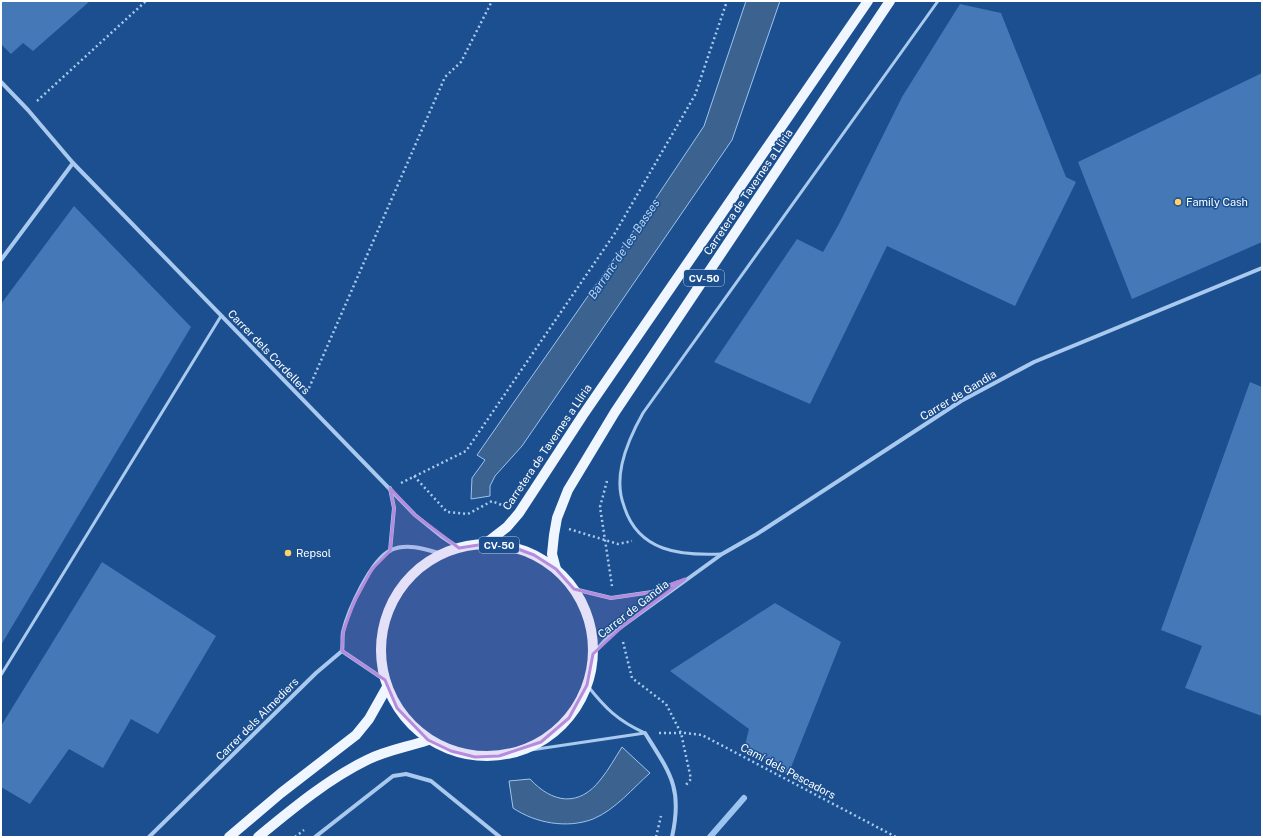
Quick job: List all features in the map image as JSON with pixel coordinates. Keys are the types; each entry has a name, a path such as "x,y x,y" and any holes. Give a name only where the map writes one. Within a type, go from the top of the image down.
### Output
{"main road":[{"name":"Carretera de Tavernes a Llíria","path":"485,544 507,528 530,498 582,415 868,1"},
{"name":"Carretera de Tavernes a Llíria","path":"556,569 552,554 554,535 557,518 568,490 615,412 890,1"},
{"name":"CV-50","path":"485,544 516,548 534,555 556,569 574,589 589,620 593,637 593,654 587,685 580,702 569,718 546,739 524,751 499,756 475,757 451,751 428,740 411,725 397,708 386,684 381,659 381,637 386,616 395,597 407,579 424,565 442,554 459,548 485,544"},
{"path":"229,837 281,793 356,735 370,719 386,684"},
{"path":"258,837 287,813 338,777 367,760 391,750 428,740"}],"street":[{"name":"Carrer dels Cordellers","path":"1,82 28,110 72,163 415,515 441,536 459,548"},
{"path":"1,260 72,163"},
{"name":"Carrer de Gandia","path":"593,654 608,637 685,579 722,554 757,534 961,401 1034,362 1262,268"},
{"path":"390,488 394,508 390,551"},
{"path":"386,684 342,651 344,632 354,602 372,569 380,558 390,551 404,546 442,554"},
{"name":"Carrer de Gandia","path":"574,589 613,597 652,592 685,579"},
{"name":"Carrer dels Almediers","path":"149,837 316,673 342,651"},
{"path":"645,733 670,772 676,798 672,837"},
{"path":"315,837 393,776 406,774 431,781 500,837"}],"lane":[{"path":"722,554 698,555 672,552 644,539 635,529 627,516 621,498 620,486 622,464 629,441 643,413 938,1"},
{"path":"1,675 221,316"},
{"path":"587,685 611,713 626,724 645,733"},
{"path":"524,751 645,733"}],"path":[{"path":"28,110 146,1"},
{"path":"303,400 445,76 461,62 492,1"},
{"path":"390,488 466,451 615,233 691,101 727,1"},
{"path":"608,477 600,507 613,597"},
{"path":"620,628 632,678 666,704 681,733 691,779 662,813 656,837"},
{"name":"Camí dels Pescadors","path":"668,733 702,736 896,837"}],"highlighted area":[{"path":"390,488 415,515 459,548 485,544 510,546 534,555 556,569 574,589 611,598 652,592 685,579 624,625 593,654 587,685 569,718 541,742 499,756 475,757 451,751 428,740 397,708 385,680 342,651 343,632 354,602 372,569 390,551 394,508"}],"water":[{"name":"Barranc de les Basses","path":"746,1 780,1 732,140 522,446 495,476 490,486 490,496 471,499 472,478 485,460 477,455 646,213 704,126"},
{"path":"622,747 650,773 609,810 601,815 583,822 562,824 541,821 513,808 509,781 530,779 538,787 556,797 566,799 575,798 584,795 593,788 604,775"}],"building":[{"path":"1,1 90,1 33,51 23,43 11,54 1,44"},
{"path":"960,4 1001,13 1066,177 1076,182 1015,306 887,246 810,404 714,362 797,239 823,252 839,224 902,97"},
{"name":"Family Cash","path":"1262,73 1262,242 1132,299 1078,162"},
{"path":"74,206 191,327 1,645 1,304"},
{"path":"1250,382 1262,387 1262,716 1185,688 1202,646 1161,630"},
{"path":"102,562 216,636 158,734 131,719 103,768 69,749 30,804 1,787 1,726"},
{"path":"775,603 841,642 788,775 745,745 749,729 670,671"}],"waterway":[{"path":"710,837 744,798"}],"place":[{"name":"Family Cash","path":"1178,202"},
{"name":"Repsol","path":"288,553"}]}
